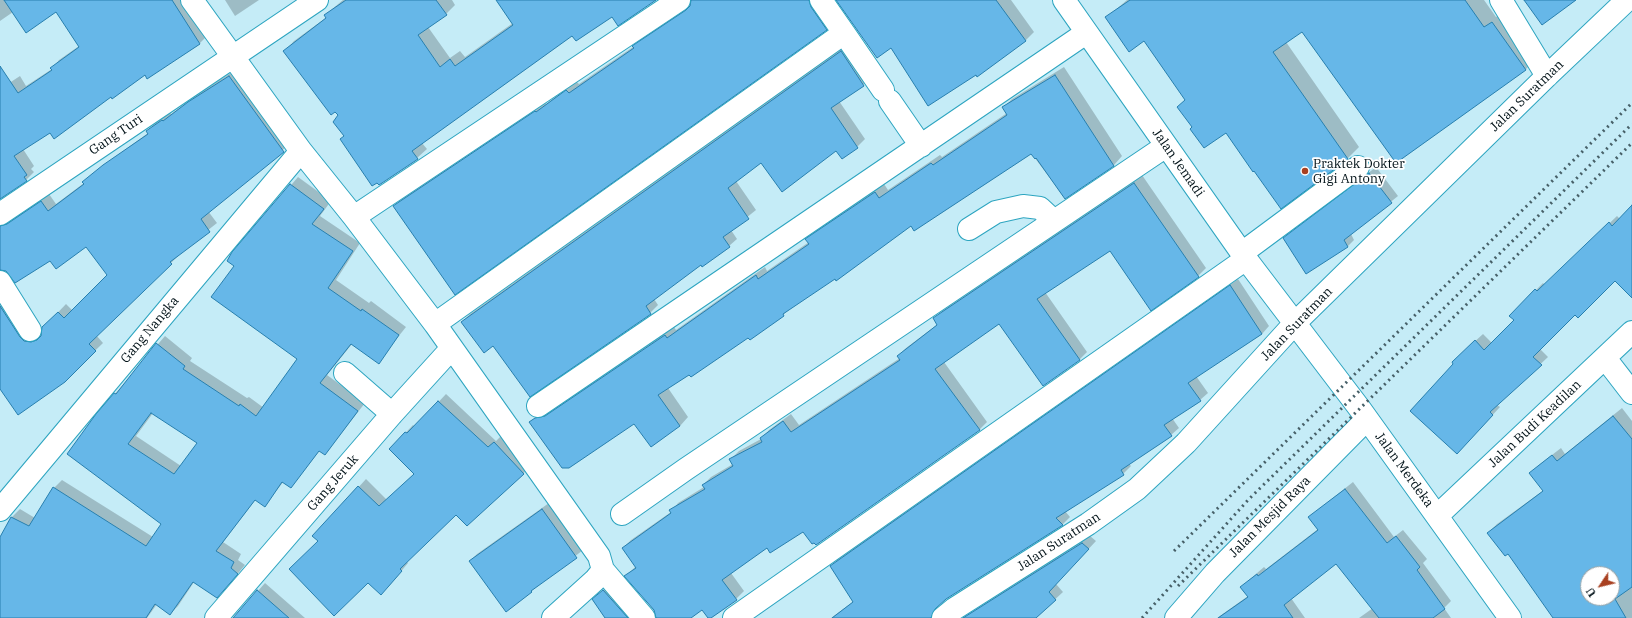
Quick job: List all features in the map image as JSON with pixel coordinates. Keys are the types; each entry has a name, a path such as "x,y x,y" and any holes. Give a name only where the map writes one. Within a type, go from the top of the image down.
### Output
{"street":[{"path":"192,0 301,151 354,217 435,324 601,563 644,618"},
{"name":"Gang Turi","path":"0,214 317,0"},
{"path":"354,217 679,0"},
{"path":"821,0 921,146"},
{"name":"Jalan Jemadi","path":"1064,0 1244,256 1295,323"},
{"path":"1501,0 1547,76"},
{"name":"Jalan Suratman","path":"943,618 954,609 1088,524 1137,489 1186,443 1295,323 1547,76 1628,0"},
{"path":"538,406 1086,33"},
{"path":"435,324 844,34"},
{"path":"622,514 1054,220 1166,146"},
{"name":"Gang Nangka","path":"0,510 301,151"},
{"path":"734,618 1244,256 1358,167"},
{"path":"969,229 996,212 1023,206 1040,208 1054,220"},
{"path":"0,282 30,330"},
{"name":"Jalan Merdeka","path":"1295,323 1367,419 1510,618"},
{"name":"Jalan Budi Keadilan","path":"1437,516 1632,332"},
{"name":"Gang Jeruk","path":"216,618 392,414 451,349"},
{"path":"1605,358 1632,393"},
{"path":"345,373 392,414"},
{"name":"Jalan Mesjid Raya","path":"1182,615 1215,573 1367,419"},
{"path":"553,618 595,580 601,563"}],"building":[{"path":"4,0 172,0 200,44 147,79 145,75 112,99 111,97 54,139 50,133 14,156 27,175 24,177 27,181 0,199 0,66 18,93 52,70 50,68 79,47 56,12 26,33"},
{"path":"346,0 436,0 447,15 418,35 440,67 450,59 455,66 513,25 496,0 656,0 618,26 612,17 576,41 572,36 412,151 418,159 379,185 377,183 372,186 340,139 344,136 333,122 338,115 335,112 331,115 283,51 326,18 324,15"},
{"path":"691,0 809,0 811,7 827,30 455,295 393,206 535,111 536,112 566,90 569,93 634,48 632,46 686,10 690,6"},
{"path":"836,0 996,0 1026,41 977,77 976,75 928,106 891,48 877,58"},
{"path":"1130,0 1465,0 1484,27 1492,22 1526,70 1396,163 1302,32 1273,52 1348,159 1281,209 1226,133 1204,148 1190,129 1192,127 1177,107 1185,100 1144,41 1129,52 1105,17"},
{"path":"1524,0 1576,0 1542,25"},
{"path":"841,51 864,86 831,108 858,148 842,159 836,151 782,192 761,163 728,188 749,219 723,237 730,247 702,267 701,265 646,306 651,314 530,397 493,346 484,353 461,322"},
{"path":"1055,75 1114,166 1065,199 1036,158 1035,159 1031,154 914,231 911,226 836,281 835,279 783,314 784,316 750,340 748,338 691,377 689,375 658,395 680,426 651,447 634,424 569,468 562,468 529,422 535,418 545,416 665,335 667,338 756,275 758,279 809,244 805,239 875,192 879,198 931,163 933,165 1007,115 1002,107"},
{"path":"229,76 284,152 201,219 210,232 170,262 172,264 89,344 96,351 65,382 18,415 0,389 0,306 20,337 24,341 31,342 37,340 41,336 42,327 58,312 64,318 107,275 86,247 56,269 50,261 15,283 6,271 0,270 0,226 7,224 41,201 48,211 84,184 82,182 103,165 148,134 146,131"},
{"path":"1369,173 1392,203 1344,240 1348,247 1306,274 1283,238"},
{"path":"1134,183 1199,277 1151,311 1110,251 1037,299 1080,360 1043,386 999,324 935,369 980,430 816,545 814,543 812,544 803,532 770,553 767,548 722,580 737,600 711,618 708,618 702,610 691,618 656,618 654,610 624,576 636,568 622,548 671,513 669,510 705,489 702,485 733,466 729,459 762,442 760,438 783,421 791,432 900,360 897,356 937,325 933,318"},
{"path":"290,184 324,209 312,224 353,251 328,288 361,311 362,309 399,335 379,364 351,344 320,383 358,411 325,455 319,451 291,488 282,482 265,507 255,500 216,551 234,562 231,568 238,574 217,598 193,582 170,615 155,604 146,618 0,618 0,537 11,517 29,526 53,487 146,546 161,524 67,454 96,414 114,393 116,394 156,343 185,366 183,369 239,406 240,404 256,416 297,359 211,297 234,266 227,261 232,252","holes":["151,413 197,443 174,474 128,444"]},
{"path":"1632,205 1632,298 1615,281 1578,318 1575,315 1533,357 1542,365 1490,412 1493,415 1457,454 1410,411 1453,364 1452,362 1475,340 1484,350 1514,320 1509,316 1535,289 1537,291 1609,222 1612,226"},
{"path":"1230,285 1262,334 1188,383 1201,401 1164,425 1172,436 1121,470 1124,475 1056,518 1063,525 946,599 935,609 931,618 832,618 853,602 830,566"},
{"path":"438,401 488,447 494,442 524,474 467,526 456,515 400,569 402,571 381,595 368,583 334,616 289,569 318,541 312,536 358,486 379,506 414,474 389,449"},
{"path":"1613,416 1632,439 1632,587 1620,595 1620,566 1580,566 1580,606 1619,606 1626,618 1553,618 1508,554 1505,556 1487,533 1543,491 1529,473 1552,455 1557,461"},
{"path":"1345,489 1387,543 1396,536 1420,567 1417,570 1445,609 1433,618 1379,618 1336,564 1284,605 1293,618 1218,618 1248,597 1240,587 1257,574 1258,576 1318,530 1308,517"},
{"path":"542,509 577,558 531,591 532,592 506,612 469,561"},
{"path":"1082,543 1089,549 1049,592 1056,600 1036,618 963,618"},
{"path":"257,590 289,618 233,618"},
{"path":"603,590 628,618 605,618 592,599"}],"railway":[{"path":"1174,551 1632,103"},
{"path":"1142,618 1248,500 1632,124"},
{"path":"1178,586 1632,143"}],"place":[{"name":"Praktek Dokter Gigi Antony","path":"1305,171"}]}
